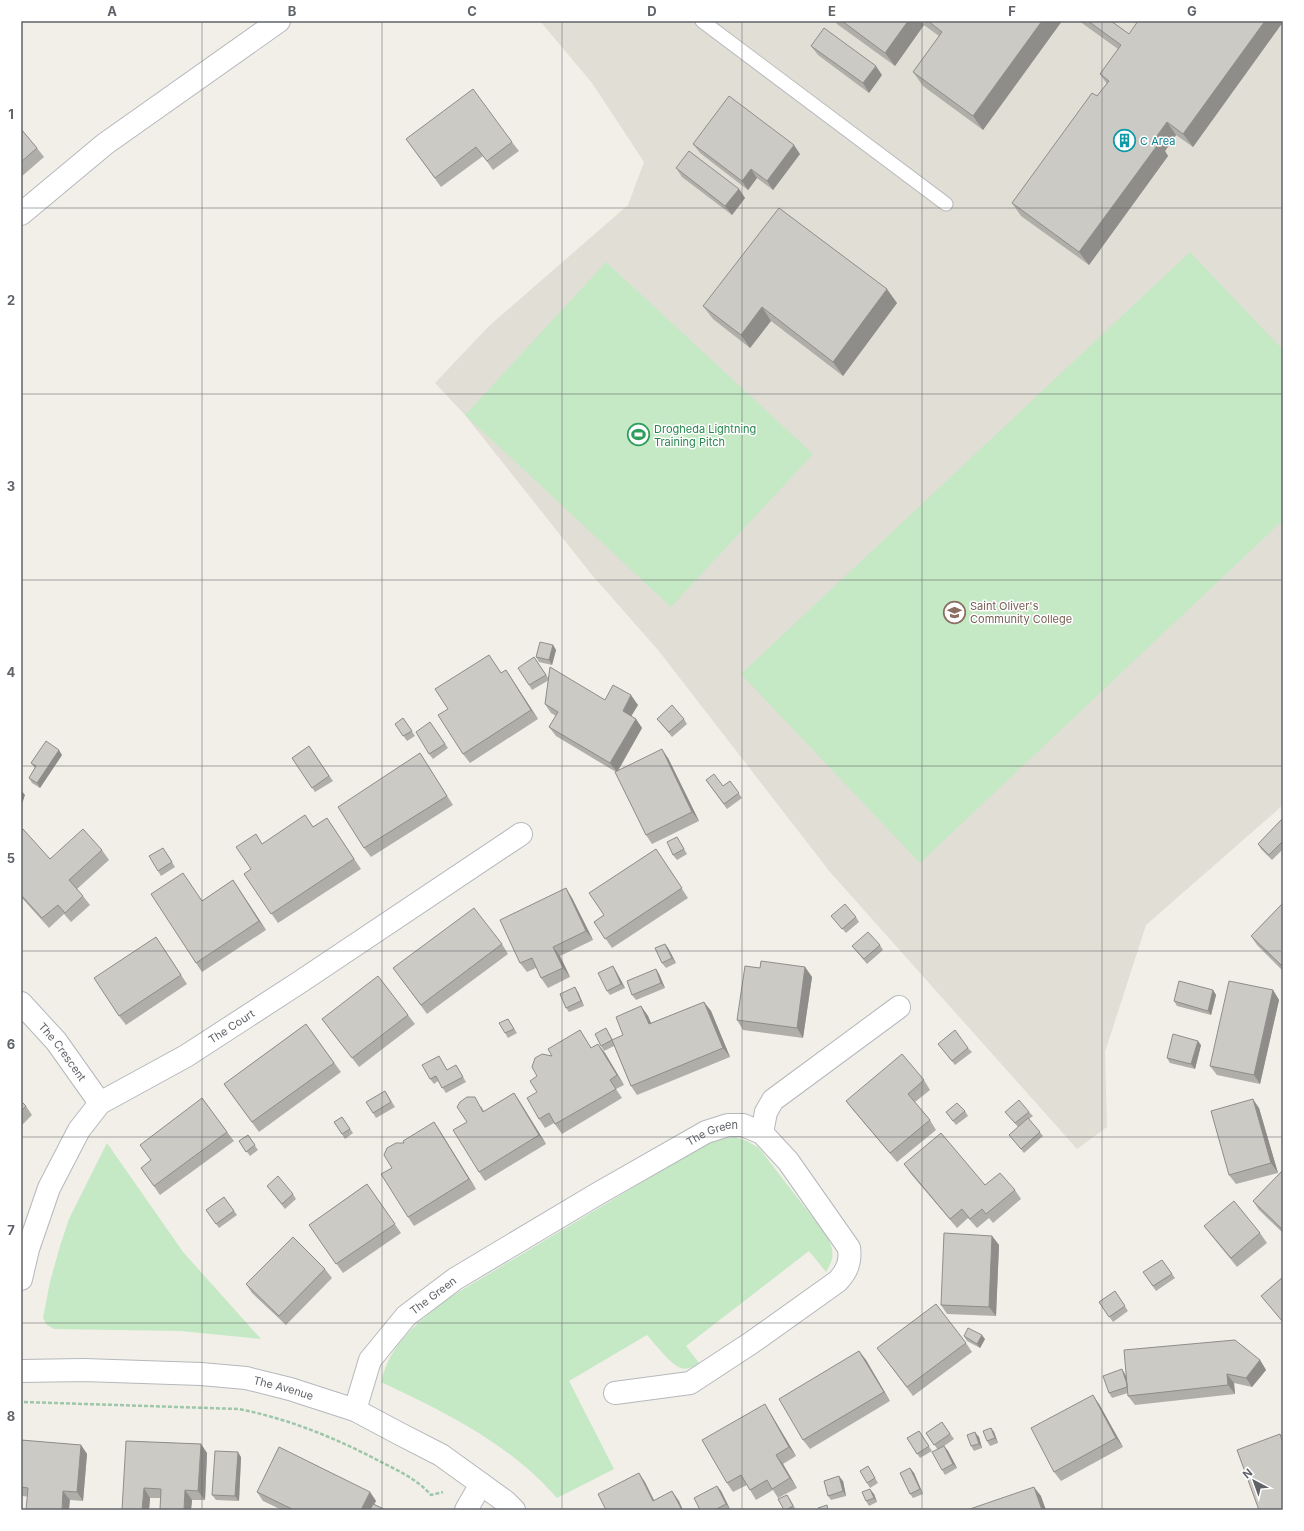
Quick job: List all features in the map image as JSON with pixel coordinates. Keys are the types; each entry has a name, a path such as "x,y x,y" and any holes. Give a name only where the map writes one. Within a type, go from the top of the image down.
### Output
{"street":[{"path":"21,214 105,144 279,21"},
{"name":"The Court","path":"21,1279 28,1249 49,1188 79,1130 100,1103 186,1056 300,982 520,834"},
{"name":"The Crescent","path":"21,1003 56,1041 100,1103"},
{"path":"762,1133 766,1112 773,1100 899,1007"},
{"name":"The Green","path":"356,1410 370,1360 406,1316 456,1279 599,1193 706,1132 728,1124 743,1125 762,1133 788,1161 849,1248 850,1263 845,1273 838,1281 690,1383 614,1393"},
{"name":"The Avenue","path":"21,1371 84,1370 201,1374 246,1378 290,1388 356,1410 441,1455 506,1502 514,1510"},
{"path":"466,1510 481,1484"}],"lane":[{"path":"702,21 946,204"}],"path":[{"path":"24,1402 239,1409 293,1423 352,1447 424,1486 431,1495 448,1490"}],"shaded area":[{"name":"Saint Oliver's Community College","path":"540,21 1283,21 1283,805 1146,925 1105,1052 1107,1127 1077,1149 830,872 658,650 592,575 465,415 435,383 489,326 628,205 644,162 592,83"}],"green space":[{"path":"1190,252 1283,350 1283,520 920,863 741,674"},
{"name":"Drogheda Lightning Training Pitch","path":"606,262 813,454 671,607 465,415"},
{"path":"735,1137 747,1141 759,1148 827,1236 832,1250 831,1262 826,1272 809,1251 686,1346 699,1363 693,1367 684,1369 677,1366 647,1335 569,1381 614,1469 557,1498 519,1461 498,1445 429,1405 381,1382 384,1371 392,1354 405,1336 447,1299 704,1145 722,1139"},
{"path":"107,1143 183,1252 261,1339 181,1331 54,1329 47,1325 43,1318 50,1282 60,1246 69,1219"}],"building":[{"path":"842,21 908,21 885,53"},
{"path":"928,21 1042,21 973,116 913,72 942,32"},
{"name":"C Area","path":"1088,21 1111,21 1129,34 1138,21 1265,21 1183,134 1167,122 1154,140 1159,143 1079,252 1012,203 1092,93 1097,96 1109,81 1100,74 1121,45"},
{"path":"824,28 876,66 863,83 811,46"},
{"path":"473,89 512,142 487,161 476,147 435,178 406,139"},
{"path":"729,96 794,145 767,181 751,169 742,181 693,144"},
{"path":"21,129 37,148 21,162"},
{"path":"689,151 739,189 725,206 676,168"},
{"path":"779,208 887,289 833,362 762,307 741,335 703,306"},
{"path":"540,642 553,645 549,660 536,657"},
{"path":"489,655 501,673 506,670 531,710 463,754 438,715 448,709 435,689"},
{"path":"534,657 546,675 529,685 518,668"},
{"path":"550,667 605,700 613,685 631,695 623,711 636,719 610,763 549,727 558,712 545,704"},
{"path":"672,705 684,719 669,732 657,719"},
{"path":"403,718 412,731 403,736 395,724"},
{"path":"430,722 445,744 429,754 416,732"},
{"path":"46,741 59,750 37,783 29,778 36,766 31,763"},
{"path":"309,746 329,776 312,788 292,758"},
{"path":"662,749 692,812 646,835 615,772"},
{"path":"420,753 447,796 364,848 338,807"},
{"path":"714,774 723,786 730,781 739,793 724,804 706,780"},
{"path":"305,815 313,827 327,818 354,859 271,914 244,874 251,869 236,847 256,834 262,844"},
{"path":"1283,818 1283,841 1269,855 1258,844"},
{"path":"23,829 50,859 83,829 102,850 69,880 83,896 65,913 58,905 42,918 21,895 21,831"},
{"path":"677,837 684,849 673,855 667,842"},
{"path":"163,848 172,862 158,871 149,856"},
{"path":"656,849 682,888 605,939 594,922 604,915 589,893"},
{"path":"183,873 202,901 233,880 259,921 196,963 151,894"},
{"path":"566,888 586,931 553,947 563,968 541,978 532,958 520,963 500,920"},
{"path":"1283,903 1283,963 1281,965 1251,936"},
{"path":"845,904 856,917 842,929 831,916"},
{"path":"474,908 502,944 421,1005 393,968"},
{"path":"868,932 880,945 864,959 852,946"},
{"path":"156,937 181,975 119,1016 94,978"},
{"path":"665,944 672,958 662,963 655,948"},
{"path":"761,961 805,967 797,1028 737,1020 745,966 760,968"},
{"path":"613,966 621,984 607,991 598,973"},
{"path":"656,969 661,983 632,995 627,981"},
{"path":"378,976 408,1015 352,1058 322,1019"},
{"path":"1179,981 1213,990 1208,1011 1174,1001"},
{"path":"1229,981 1273,990 1254,1075 1210,1066"},
{"path":"575,987 581,1001 566,1008 560,994"},
{"path":"704,1002 723,1048 631,1086 612,1040 623,1035 616,1017 641,1006 649,1024"},
{"path":"508,1019 514,1029 505,1033 499,1023"},
{"path":"306,1024 334,1063 252,1122 224,1084"},
{"path":"606,1028 612,1040 601,1046 595,1034"},
{"path":"580,1030 591,1048 598,1044 617,1075 610,1080 616,1089 555,1124 549,1113 539,1119 527,1098 537,1092 530,1081 537,1076 532,1067 535,1058 542,1054 552,1056 548,1049"},
{"path":"955,1030 968,1048 952,1061 938,1044"},
{"path":"1173,1034 1198,1041 1191,1064 1167,1058"},
{"path":"902,1054 924,1080 908,1094 930,1120 890,1153 846,1101"},
{"path":"439,1056 447,1070 456,1065 463,1077 442,1088 436,1076 430,1079 422,1065"},
{"path":"385,1091 391,1102 373,1113 366,1102"},
{"path":"514,1093 539,1135 479,1172 453,1130 467,1122 457,1107 460,1102 467,1097 475,1097 483,1112"},
{"path":"202,1098 227,1132 154,1186 141,1168 151,1160 140,1145"},
{"path":"1253,1099 1271,1163 1229,1175 1211,1111"},
{"path":"1019,1100 1029,1112 1015,1123 1005,1112"},
{"path":"21,1101 26,1106 21,1111"},
{"path":"957,1103 965,1111 953,1121 946,1112"},
{"path":"342,1117 350,1129 342,1134 334,1122"},
{"path":"1028,1118 1040,1132 1021,1149 1009,1135"},
{"path":"434,1122 469,1179 408,1217 381,1174 392,1168 384,1155 387,1148 396,1143 404,1143 403,1141"},
{"path":"941,1133 985,1185 1000,1173 1015,1190 986,1214 982,1209 970,1219 962,1209 950,1219 904,1164"},
{"path":"248,1135 255,1145 246,1152 239,1141"},
{"path":"1283,1170 1283,1230 1253,1201"},
{"path":"278,1176 293,1194 282,1204 267,1186"},
{"path":"367,1184 395,1224 336,1264 309,1225"},
{"path":"224,1197 234,1211 216,1224 206,1210"},
{"path":"1234,1201 1260,1233 1231,1258 1204,1226"},
{"path":"944,1233 992,1236 989,1307 941,1305"},
{"path":"293,1237 325,1269 279,1316 246,1284"},
{"path":"1162,1260 1172,1274 1153,1286 1143,1272"},
{"path":"1283,1277 1283,1322 1261,1296"},
{"path":"1115,1291 1125,1306 1109,1317 1099,1302"},
{"path":"936,1304 966,1343 907,1387 877,1348"},
{"path":"968,1328 982,1335 977,1344 964,1336"},
{"path":"1235,1340 1260,1360 1246,1378 1227,1374 1228,1385 1128,1396 1124,1350"},
{"path":"859,1351 884,1392 803,1440 779,1399"},
{"path":"1122,1369 1127,1387 1109,1393 1103,1376"},
{"path":"1093,1395 1116,1438 1054,1472 1031,1428"},
{"path":"765,1404 789,1447 776,1455 790,1478 772,1489 767,1480 750,1490 741,1475 727,1483 702,1440"},
{"path":"942,1422 950,1434 934,1445 926,1433"},
{"path":"991,1428 995,1438 987,1441 983,1431"},
{"path":"919,1431 929,1446 917,1454 907,1438"},
{"path":"975,1432 979,1444 971,1446 967,1435"},
{"path":"1280,1434 1283,1443 1283,1510 1259,1510 1237,1450"},
{"path":"21,1440 81,1445 77,1492 63,1491 62,1510 26,1510 28,1488 21,1487"},
{"path":"126,1441 201,1444 198,1491 185,1490 184,1510 160,1509 161,1489 144,1488 142,1510 122,1510"},
{"path":"944,1446 953,1464 942,1470 932,1452"},
{"path":"279,1447 370,1492 361,1510 294,1510 257,1492"},
{"path":"215,1451 238,1452 235,1496 212,1495"},
{"path":"868,1466 875,1478 867,1483 860,1471"},
{"path":"910,1468 920,1489 910,1494 900,1473"},
{"path":"639,1473 653,1501 672,1491 682,1510 606,1510 598,1494"},
{"path":"839,1476 843,1491 828,1496 824,1481"},
{"path":"717,1486 726,1504 715,1510 700,1510 694,1498"},
{"path":"1034,1487 1042,1510 967,1510"},
{"path":"870,1489 874,1498 866,1501 862,1492"},
{"path":"787,1495 793,1506 784,1510 778,1499"},
{"path":"373,1504 386,1510 370,1510"},
{"path":"827,1505 828,1510 819,1510 818,1508"}],"place":[{"name":"C Area","path":"1124,141"},
{"name":"Drogheda Lightning Training Pitch","path":"639,435"},
{"name":"Saint Oliver's Community College","path":"954,612"}]}
